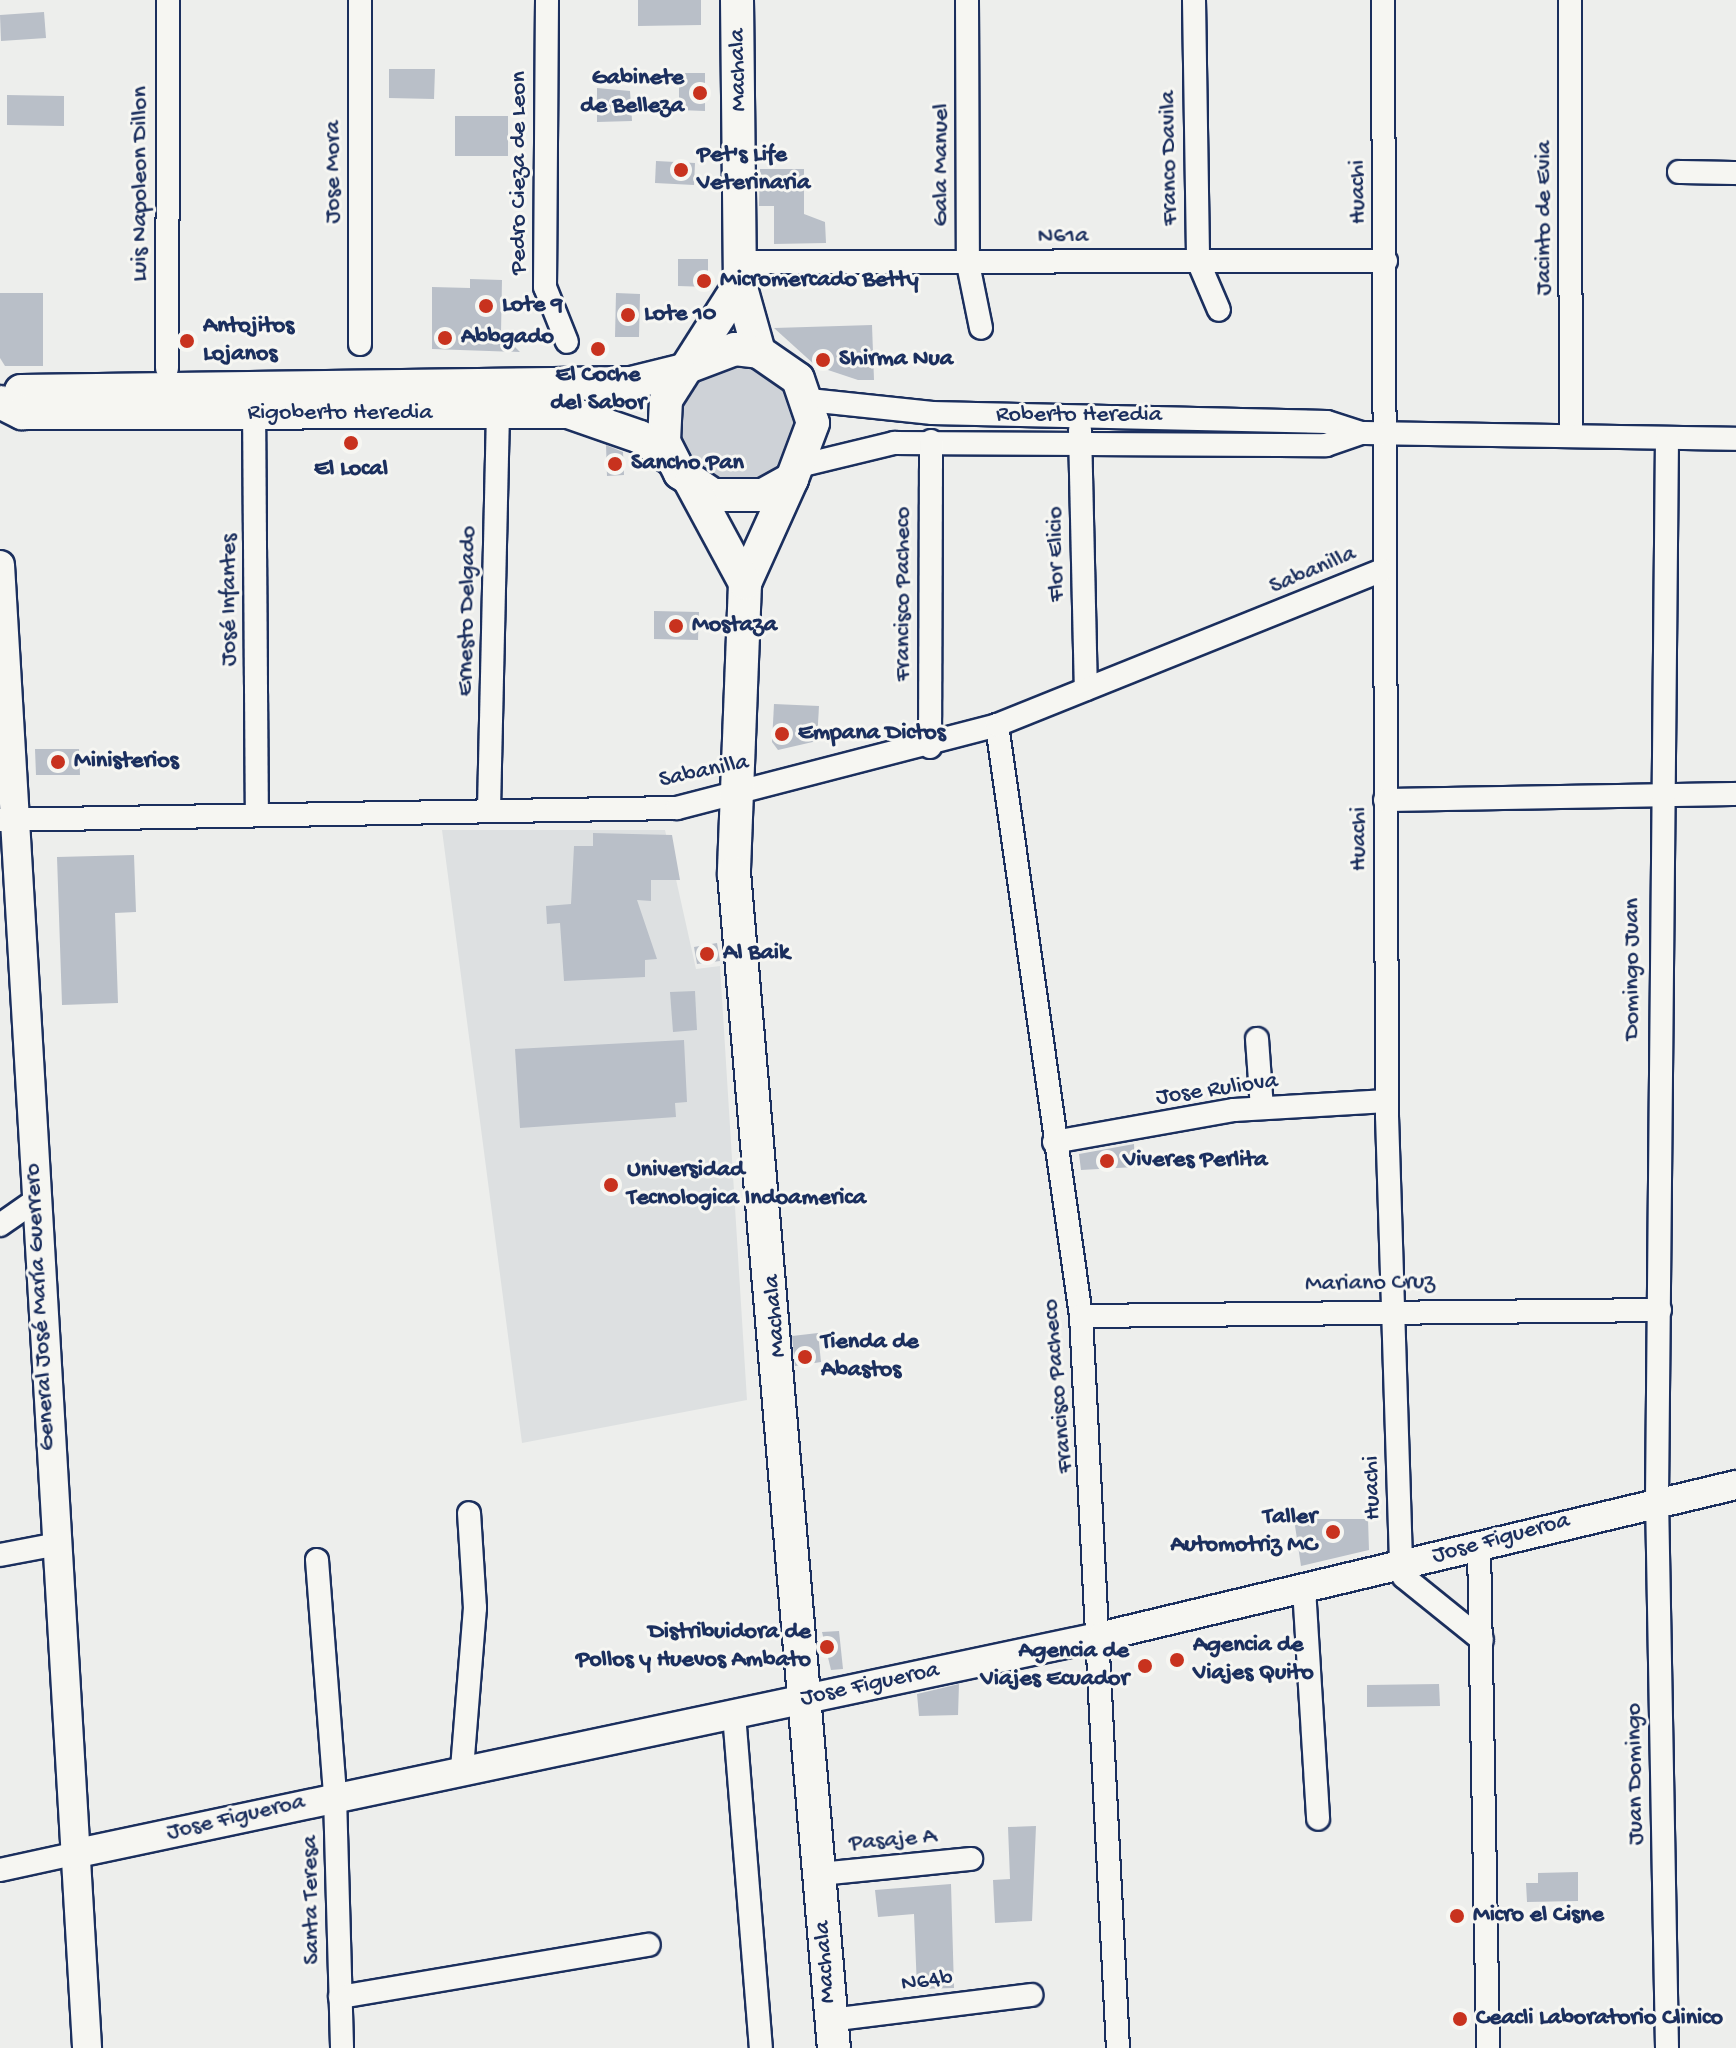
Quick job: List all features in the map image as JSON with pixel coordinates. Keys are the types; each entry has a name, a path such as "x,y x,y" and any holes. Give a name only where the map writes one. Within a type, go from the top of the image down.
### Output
{"main road":[{"name":"Machala","path":"737,0 741,273 759,352"},
{"path":"741,273 685,369 662,421 681,471 745,583"},
{"name":"Rigoberto Heredia","path":"0,402 22,413 631,383 685,369 735,349 759,352"},
{"path":"759,352 798,379 809,400 810,446 796,472"},
{"name":"Rigoberto Heredia","path":"0,393 586,415 681,471 738,499 796,472"},
{"name":"Machala","path":"796,472 745,583 734,873 807,1698 832,2034"}],"street":[{"name":"Luis Napoleon Dillon","path":"167,368 168,0"},
{"name":"Jose Mora","path":"360,0 360,344"},
{"name":"Pedro Cieza de Leon","path":"547,0 545,287 567,342"},
{"name":"Gala Manuel","path":"967,0 968,264 981,328"},
{"name":"Franco Davila","path":"1194,0 1198,261 1219,310"},
{"name":"Huachi","path":"1383,0 1386,261 1381,571 1387,1101 1401,1566"},
{"name":"Jacinto de Evia","path":"1570,0 1571,436"},
{"path":"1679,172 1736,173"},
{"name":"N61a","path":"741,273 968,264 1386,261"},
{"name":"Roberto Heredia","path":"809,400 1080,418 1327,422 1360,433 1736,439"},
{"name":"José Infantes","path":"254,401 257,812"},
{"name":"Ernesto Delgado","path":"489,809 498,414"},
{"name":"Flor Elicio","path":"1080,418 1086,689"},
{"name":"Roberto Heredia","path":"796,472 931,441 1326,445 1360,433"},
{"name":"Domingo Juan","path":"1657,1499 1660,1310 1659,795 1667,439"},
{"name":"Francisco Pacheco","path":"930,747 931,441"},
{"name":"General José María Guerrero","path":"0,565 6,819 36,1200 53,1545 87,2048"},
{"name":"Sabanilla","path":"6,819 257,812 677,808 930,747 997,725 1381,571"},
{"name":"Francisco Pacheco","path":"997,725 1081,1316 1103,1636 1118,2048"},
{"path":"1385,800 1736,794"},
{"path":"1257,1039 1262,1108"},
{"name":"Jose Ruliova","path":"1054,1142 1262,1108 1387,1101"},
{"path":"0,1225 36,1200"},
{"name":"Mariano Cruz","path":"1081,1316 1393,1308 1660,1310"},
{"name":"Jose Figueroa","path":"0,1870 462,1769 1103,1636 1401,1566 1657,1499 1736,1485"},
{"name":"Juan Domingo","path":"1657,1499 1667,2048"},
{"path":"462,1769 475,1608 469,1513"},
{"path":"0,1555 53,1545"},
{"path":"1479,1545 1488,2048"},
{"name":"Santa Teresa","path":"317,1560 335,1796 342,2048"},
{"path":"1401,1566 1404,1577 1482,1640"},
{"path":"1304,1588 1318,1819"},
{"path":"734,1714 761,2048"},
{"name":"Pasaje A","path":"820,1874 971,1859"},
{"path":"340,1997 649,1945"},
{"name":"N64b","path":"832,2034 1031,1995"}],"shaded area":[{"path":"708,363 772,367 804,422 775,478 733,490 679,457 677,393"},
{"name":"Universidad Tecnologica Indoamerica","path":"442,830 665,830 696,969 720,966 747,1400 522,1443"}],"building":[{"path":"638,0 701,0 701,25 638,26"},
{"path":"44,12 46,38 1,41 0,15"},
{"path":"389,69 435,69 434,99 389,98"},
{"path":"679,73 705,73 705,111 679,110"},
{"path":"597,88 630,91 632,121 597,122"},
{"path":"7,95 64,96 64,126 7,125"},
{"path":"455,116 508,116 508,156 455,156"},
{"name":"Pet's Life Veterinaria","path":"656,161 695,163 694,185 655,183"},
{"path":"760,169 804,169 804,214 825,222 826,243 774,244 774,206 759,206"},
{"path":"678,259 708,259 708,287 678,286"},
{"path":"470,279 502,280 501,333 520,352 432,349 432,287 470,288"},
{"path":"0,293 43,293 43,366 5,366 0,358"},
{"name":"Lote 10","path":"616,293 640,294 639,337 615,337"},
{"path":"872,325 874,380 858,380 816,366 774,328"},
{"name":"Sancho Pan","path":"606,445 623,452 624,475 607,476"},
{"name":"Mostaza","path":"654,611 699,612 698,640 654,639"},
{"path":"774,704 819,706 817,741 778,750 772,742"},
{"name":"Ministerios","path":"35,749 79,749 80,775 36,775"},
{"path":"593,833 672,835 680,880 651,880 651,901 637,900 657,959 645,960 645,977 564,981 560,923 547,924 546,906 571,904 574,846 593,846"},
{"path":"134,855 136,912 115,913 118,1003 62,1005 57,857"},
{"name":"Al Baik","path":"717,943 720,961 697,964 694,947"},
{"path":"695,991 697,1030 673,1032 670,992"},
{"path":"684,1040 687,1102 675,1103 676,1117 520,1128 515,1049"},
{"name":"Viveres Perlita","path":"1134,1144 1135,1167 1081,1170 1079,1154"},
{"path":"818,1333 821,1362 795,1366 792,1336"},
{"name":"Taller Automotriz MC","path":"1294,1519 1368,1519 1369,1550 1301,1566"},
{"path":"839,1631 843,1669 831,1670 822,1632"},
{"path":"959,1684 958,1715 919,1716 917,1694"},
{"path":"1439,1684 1440,1706 1367,1707 1367,1685"},
{"path":"1036,1826 1032,1921 995,1923 993,1880 1010,1879 1008,1827"},
{"path":"1578,1872 1578,1901 1527,1902 1526,1883 1538,1883 1538,1873"},
{"path":"951,1884 954,1988 917,1989 914,1914 878,1917 875,1890"}],"place":[{"name":"Gabinete de Belleza","path":"700,93"},
{"name":"Pet's Life Veterinaria","path":"681,170"},
{"name":"Micromercado Betty","path":"704,281"},
{"name":"Lote 9","path":"486,306"},
{"name":"Lote 10","path":"628,315"},
{"name":"Abbgado","path":"445,338"},
{"name":"Antojitos Lojanos","path":"187,341"},
{"name":"El Coche del Sabor","path":"598,349"},
{"name":"Shirma Nua","path":"823,360"},
{"name":"El Local","path":"351,443"},
{"name":"Sancho Pan","path":"615,464"},
{"name":"Mostaza","path":"676,626"},
{"name":"Empana Dictos","path":"782,734"},
{"name":"Ministerios","path":"58,762"},
{"name":"Al Baik","path":"707,954"},
{"name":"Viveres Perlita","path":"1107,1161"},
{"name":"Universidad Tecnologica Indoamerica","path":"611,1185"},
{"name":"Tienda de Abastos","path":"805,1357"},
{"name":"Taller Automotriz MC","path":"1333,1532"},
{"name":"Distribuidora de Pollos y Huevos Ambato","path":"827,1647"},
{"name":"Agencia de Viajes Quito","path":"1177,1660"},
{"name":"Agencia de Viajes Ecuador","path":"1145,1666"},
{"name":"Micro el Cisne","path":"1457,1916"},
{"name":"Ceacli Laboratorio Clinico","path":"1460,2019"}]}
